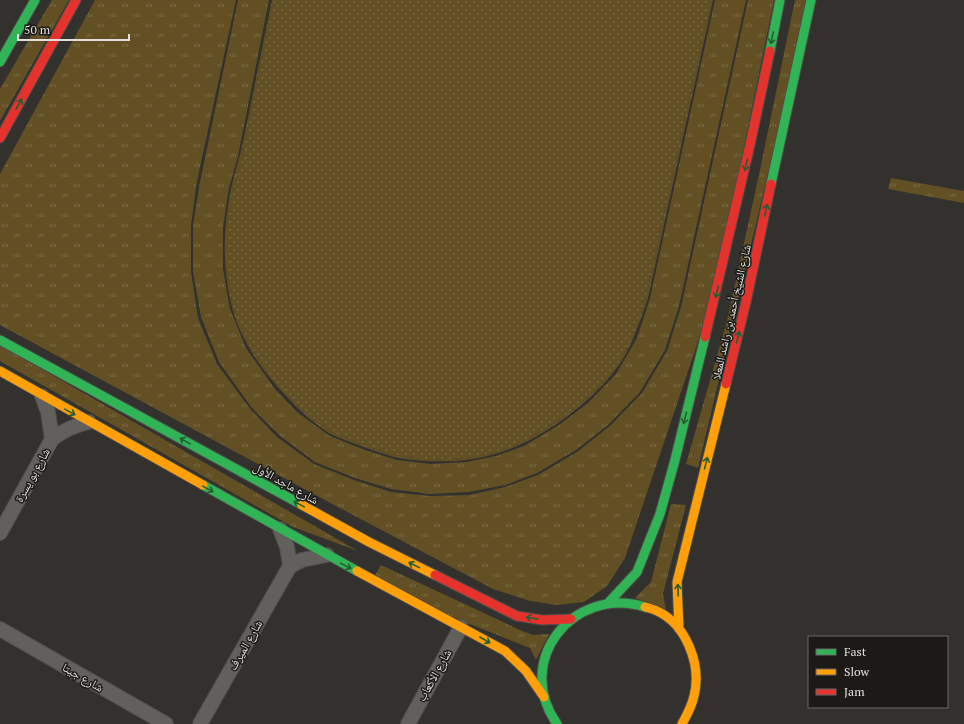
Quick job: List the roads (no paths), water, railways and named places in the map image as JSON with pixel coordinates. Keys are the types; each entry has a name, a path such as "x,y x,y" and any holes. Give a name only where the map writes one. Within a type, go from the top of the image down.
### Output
{"main road":[{"path":"0,62 35,0"},
{"path":"0,138 76,0"},
{"name":"شارع الشيخ أحمد بن راشد المعلا","path":"609,602 636,572 660,514 675,460 716,294 750,145 780,0"},
{"name":"شارع الشيخ أحمد بن راشد المعلا","path":"678,628 677,582 746,302 811,0"},
{"name":"شارع ماجد الأول","path":"0,340 369,542 517,616 542,620 571,619"},
{"path":"0,371 280,529 505,651 526,671 544,697"},
{"path":"557,724 548,710 544,697 543,668 552,641 571,619 582,611 595,605 609,602 635,603 659,612 678,628 692,650 697,675 694,700 682,724"}],"street":[{"name":"شارع بو يسرة","path":"42,396 48,412 52,438"},
{"name":"شارع بو يسرة","path":"0,533 52,438 65,429 90,422"},
{"path":"280,529 287,547 290,566 302,560 327,555"},
{"name":"شارع الميرف","path":"200,724 290,566"},
{"name":"شارع الأكعاب","path":"408,724 461,627"},
{"name":"شارع جيتا","path":"0,629 166,724"}]}
